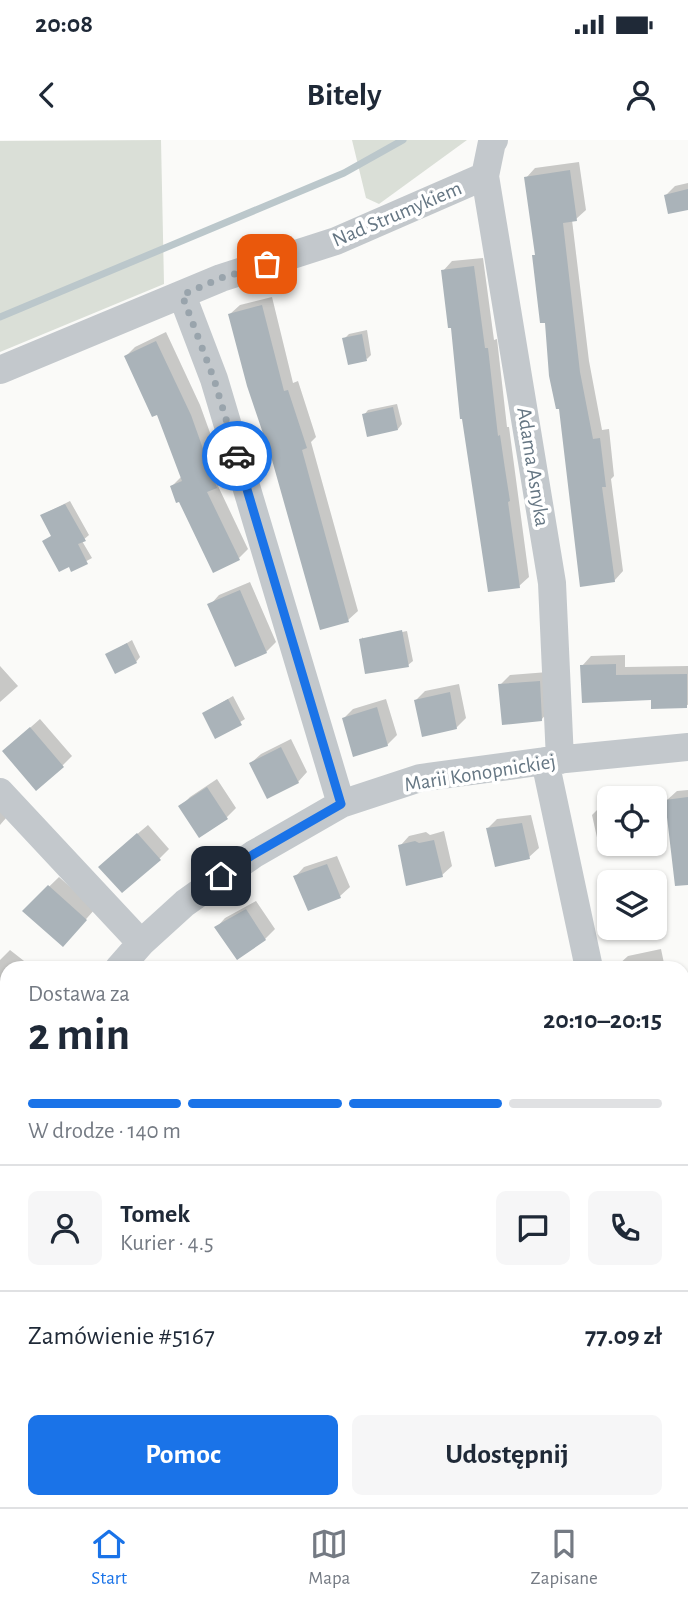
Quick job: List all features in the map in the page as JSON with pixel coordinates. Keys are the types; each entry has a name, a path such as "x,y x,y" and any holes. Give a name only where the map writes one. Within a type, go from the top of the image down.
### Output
{"street":[{"name":"Nad Strumykiem","path":"0,370 221,278 336,241 485,176 494,140"},
{"name":"Adama Asnyka","path":"485,176 552,583 552,761 588,961"},
{"path":"182,295 214,379 341,804"},
{"name":"Marii Konopnickiej","path":"125,961 185,903 221,876 341,804 420,778 688,747"},
{"path":"0,792 141,943"}],"shaded area":[{"path":"161,140 164,284 0,352 0,141"},
{"path":"352,140 467,140 379,204 366,198"}],"building":[{"path":"570,170 577,221 563,223 580,372 593,439 600,438 606,487 602,487 615,582 580,587 559,409 556,409 549,376 545,323 540,323 532,255 535,255 524,177"},
{"path":"688,189 688,210 668,214 664,195"},
{"path":"474,266 510,501 508,502 520,588 488,592 460,419 451,328 448,328 441,270"},
{"path":"262,305 284,391 288,390 307,448 302,450 349,622 320,630 228,314"},
{"path":"362,334 367,361 348,365 342,338"},
{"path":"156,341 191,415 217,488 207,492 240,560 213,573 179,502 176,503 170,486 182,481 157,415 152,417 124,356"},
{"path":"393,407 398,430 367,437 362,414"},
{"path":"65,504 86,541 78,544 88,564 71,572 69,567 59,572 42,541 51,536 40,515"},
{"path":"240,590 267,653 235,667 207,604"},
{"path":"402,630 409,667 365,674 359,639"},
{"path":"127,643 137,663 115,674 105,654"},
{"path":"616,664 616,675 687,674 687,708 651,709 651,700 582,703 580,665"},
{"path":"540,681 542,721 502,725 498,684"},
{"path":"450,692 457,729 422,737 414,700"},
{"path":"228,699 242,725 215,739 202,713"},
{"path":"377,707 388,746 353,757 342,718"},
{"path":"30,727 64,767 36,791 2,751"},
{"path":"281,747 299,783 267,799 249,763"},
{"path":"207,787 228,819 199,838 178,806"},
{"path":"688,797 688,885 675,886 667,800"},
{"path":"522,823 530,859 495,867 486,828"},
{"path":"137,833 161,860 122,893 98,867"},
{"path":"434,840 443,877 406,886 398,845"},
{"path":"327,864 341,898 308,911 293,876"},
{"path":"48,885 87,920 63,947 22,911"},
{"path":"246,909 266,940 237,960 214,927"}],"waterway":[{"path":"0,317 344,173 403,140"}],"way so far":[{"path":"237,456 214,379 182,295 221,278 267,264"}],"route":[{"path":"221,876 341,804 237,456"}]}
